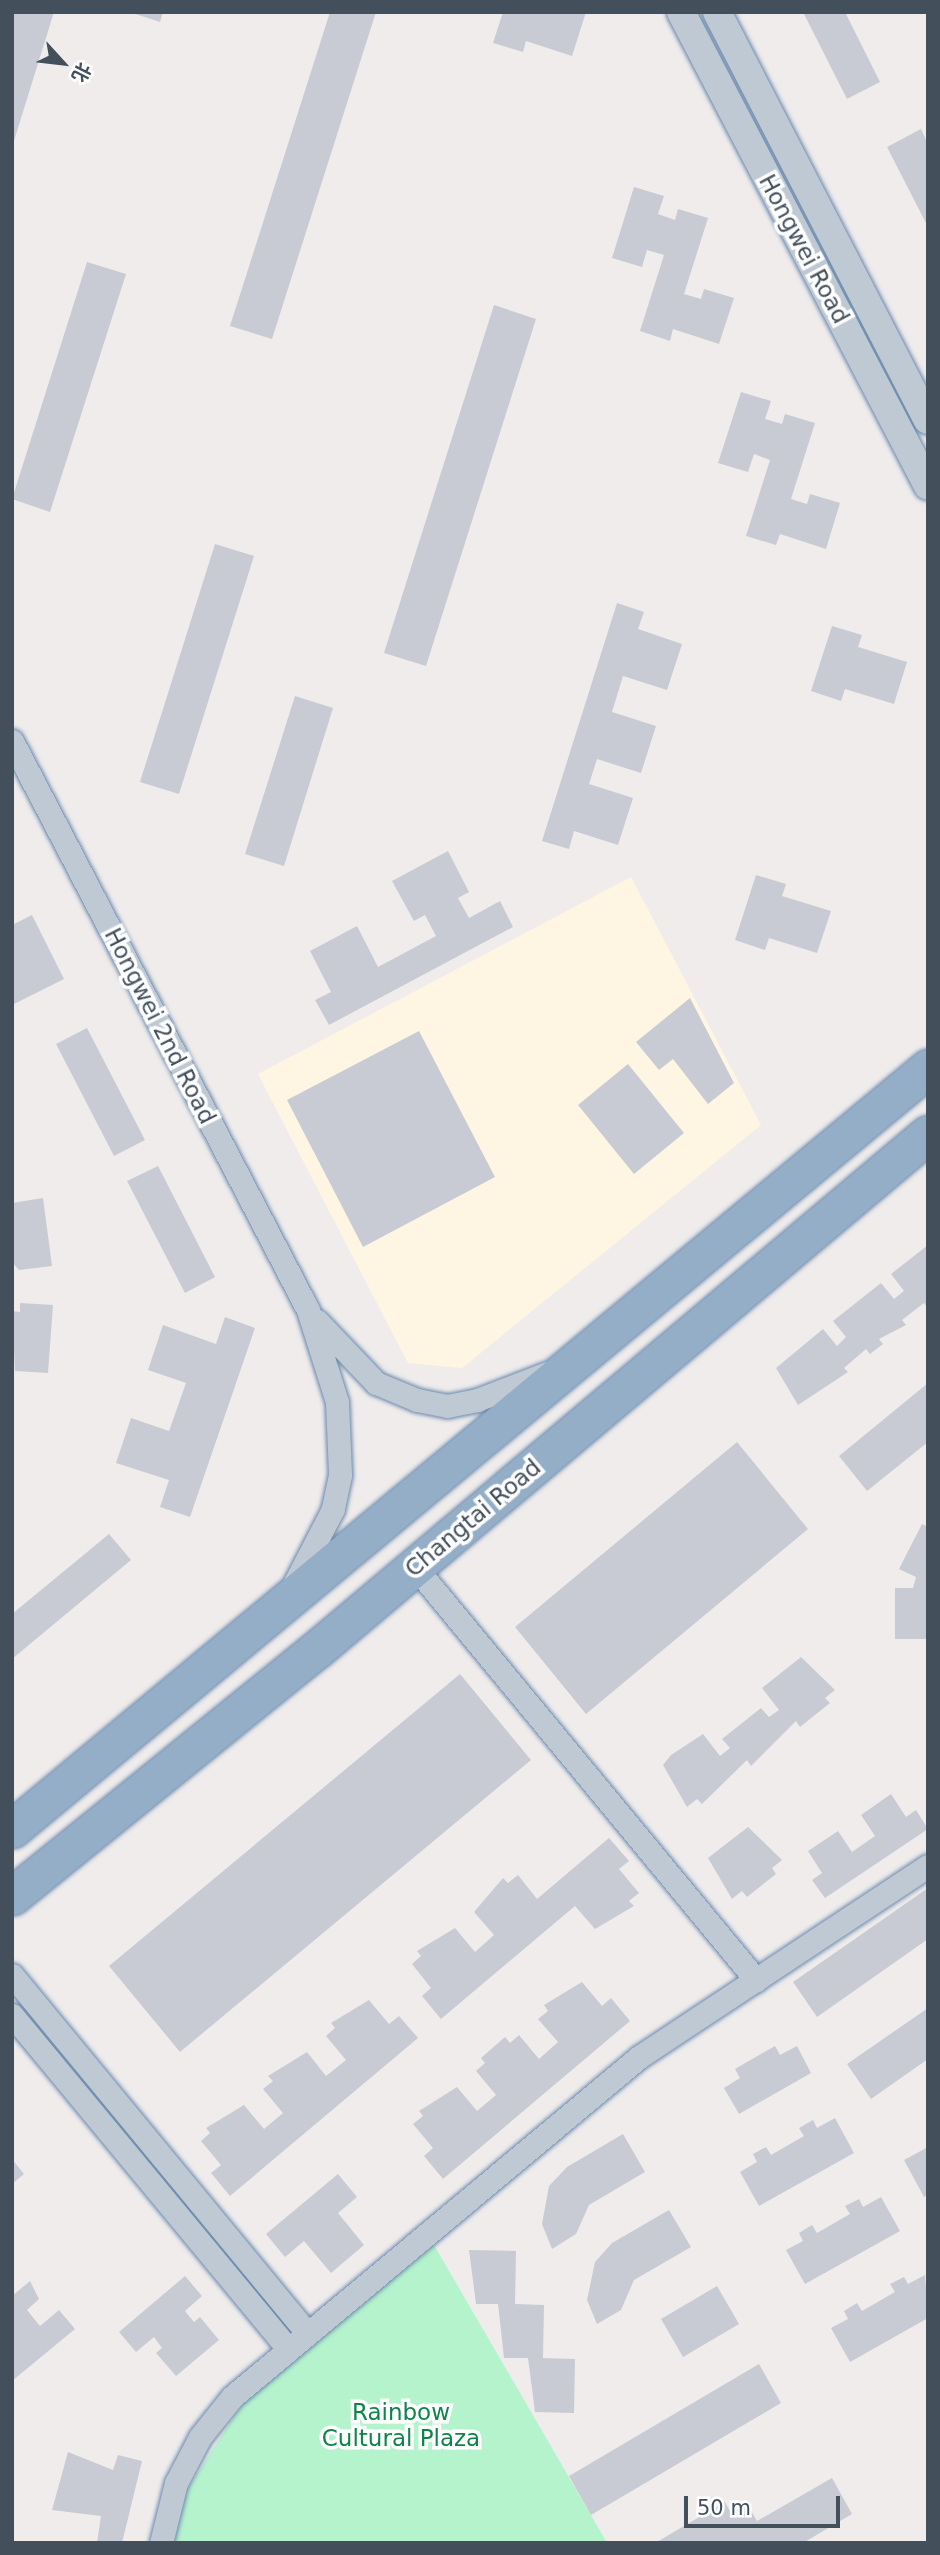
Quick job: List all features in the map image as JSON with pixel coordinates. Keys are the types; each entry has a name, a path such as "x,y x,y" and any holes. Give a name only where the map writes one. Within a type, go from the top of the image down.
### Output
{"highway":[{"path":"12,1829 928,1068"},
{"name":"Changtai Road","path":"12,1896 415,1567 928,1134"}],"street":[{"name":"Hongwei Road","path":"681,12 928,486"},
{"name":"Hongwei Road","path":"717,12 928,420"},
{"name":"Hongwei 2nd Road","path":"12,741 308,1310"},
{"path":"308,1310 376,1383 417,1400 447,1406 477,1400 577,1362"},
{"path":"284,1603 332,1509 340,1475 337,1402 308,1310"},
{"path":"415,1567 756,1980"},
{"path":"161,2543 176,2483 200,2437 232,2397 639,2057 928,1866"},
{"path":"12,1975 307,2333"},
{"path":"12,2015 288,2349"}],"shaded area":[{"path":"631,877 761,1125 462,1368 408,1363 258,1074"}],"green space":[{"name":"Rainbow Cultural Plaza","path":"434,2245 606,2541 174,2543 188,2488 241,2406"}],"building":[{"path":"12,12 54,12 13,144 12,144"},
{"path":"129,12 163,12 160,22"},
{"path":"330,12 376,12 272,339 230,326"},
{"path":"503,12 586,12 572,56 526,41 523,52 493,43"},
{"path":"803,12 845,12 880,82 847,99"},
{"path":"921,129 928,144 928,227 887,147"},
{"path":"634,187 664,196 658,214 675,220 678,209 708,218 684,294 701,299 704,289 734,298 719,344 673,329 670,341 640,331 664,255 647,250 642,267 612,258"},
{"path":"87,262 126,274 50,512 12,499"},
{"path":"494,305 536,319 426,666 384,653"},
{"path":"741,392 771,401 765,419 782,424 785,414 815,423 791,499 807,504 810,494 840,503 826,549 780,534 776,545 746,536 770,460 754,454 748,472 718,463"},
{"path":"215,544 254,556 179,794 140,782"},
{"path":"617,603 644,612 638,629 682,644 667,690 623,676 612,712 656,726 641,773 597,759 589,784 633,798 618,845 574,831 569,849 542,841"},
{"path":"832,626 862,635 858,647 907,662 894,704 845,689 841,701 811,691"},
{"path":"295,696 333,708 284,866 245,854"},
{"path":"448,851 469,892 458,898 469,918 500,901 513,927 329,1025 315,1000 331,992 310,951 357,926 378,967 436,936 425,915 414,921 392,881"},
{"path":"756,875 786,884 782,896 831,911 817,953 769,938 765,950 735,940"},
{"path":"32,915 64,979 12,1005 12,925"},
{"path":"690,998 734,1083 708,1104 673,1059 659,1070 636,1042"},
{"path":"87,1028 145,1140 114,1156 56,1044"},
{"path":"419,1031 495,1177 363,1247 287,1100"},
{"path":"628,1064 684,1133 634,1174 578,1105"},
{"path":"158,1166 215,1277 185,1293 127,1181"},
{"path":"43,1198 52,1266 19,1270 12,1262 12,1203"},
{"path":"928,1245 928,1309 924,1303 902,1320 906,1325 879,1339 883,1344 870,1354 866,1349 844,1368 848,1372 798,1405 776,1368 823,1329 837,1346 846,1337 833,1321 881,1283 894,1299 904,1291 891,1274"},
{"path":"20,1303 53,1305 48,1373 15,1371 12,1311 20,1312"},
{"path":"225,1317 255,1328 190,1517 160,1507 169,1480 116,1463 131,1418 169,1431 186,1383 148,1370 163,1325 216,1344"},
{"path":"928,1383 928,1442 867,1491 839,1456"},
{"path":"737,1442 808,1529 586,1714 515,1627"},
{"path":"922,1524 928,1527 928,1639 895,1639 895,1588 913,1588 916,1577 899,1569"},
{"path":"109,1534 131,1560 12,1659 12,1614"},
{"path":"801,1657 835,1690 825,1698 830,1703 800,1727 796,1721 751,1766 747,1760 702,1804 697,1799 687,1807 663,1765 671,1755 703,1734 720,1756 730,1748 722,1739 761,1708 769,1717 779,1710 762,1688"},
{"path":"460,1674 531,1760 180,2052 109,1966"},
{"path":"891,1794 906,1817 916,1810 928,1829 825,1898 812,1880 822,1873 808,1851 838,1831 852,1852 875,1836 861,1815"},
{"path":"748,1827 782,1860 772,1868 776,1874 747,1897 742,1891 732,1899 708,1858"},
{"path":"609,1838 629,1861 619,1869 639,1893 629,1901 634,1906 595,1929 575,1906 441,2019 422,1996 431,1988 412,1964 421,1956 417,1951 455,1928 475,1952 494,1935 474,1912 503,1878 508,1883 518,1875 537,1899"},
{"path":"928,1888 928,1939 817,2017 793,1982"},
{"path":"582,1982 602,2006 611,1998 630,2021 443,2179 424,2156 433,2148 413,2124 423,2116 419,2111 457,2087 477,2111 496,2095 476,2071 485,2063 481,2058 505,2037 510,2043 519,2035 539,2059 558,2042 538,2019 548,2011 544,2005"},
{"path":"369,2000 389,2024 399,2016 418,2038 230,2196 211,2173 221,2165 201,2141 210,2133 206,2128 244,2105 264,2129 283,2113 263,2089 273,2081 268,2076 307,2052 326,2076 346,2060 326,2036 335,2028 331,2023"},
{"path":"928,2008 928,2059 871,2099 847,2064"},
{"path":"775,2046 780,2055 797,2046 811,2073 739,2114 724,2088 740,2078 735,2069"},
{"path":"835,2118 854,2153 759,2206 740,2172 757,2162 753,2154 766,2147 771,2155 804,2136 799,2128 813,2120 817,2128"},
{"path":"623,2134 645,2172 589,2205 576,2234 552,2249 542,2224 549,2186 567,2167"},
{"path":"928,2147 928,2195 924,2197 904,2160"},
{"path":"12,2159 24,2174 12,2184"},
{"path":"338,2174 357,2197 338,2213 364,2245 331,2273 304,2241 285,2257 266,2234"},
{"path":"881,2197 900,2231 805,2284 786,2250 803,2241 799,2233 812,2225 817,2233 850,2214 845,2206 859,2199 863,2207"},
{"path":"669,2210 691,2247 634,2280 621,2310 597,2324 587,2300 595,2262 612,2243"},
{"path":"469,2250 516,2251 515,2304 544,2305 543,2358 575,2359 574,2413 535,2412 528,2358 504,2358 498,2304 476,2304"},
{"path":"925,2275 928,2318 850,2362 831,2328 848,2319 844,2311 857,2303 862,2311 895,2292 890,2284 904,2277 908,2284"},
{"path":"185,2276 202,2296 185,2311 194,2322 200,2317 219,2340 176,2376 156,2353 162,2348 154,2337 136,2352 119,2332"},
{"path":"30,2281 39,2299 27,2310 40,2326 59,2310 75,2329 12,2381 12,2296"},
{"path":"717,2286 739,2324 683,2357 661,2319"},
{"path":"759,2364 781,2403 591,2515 569,2476"},
{"path":"68,2452 113,2470 118,2455 142,2461 122,2543 97,2543 101,2516 52,2510"},
{"path":"832,2478 852,2514 803,2543 655,2543 725,2502 731,2513 747,2504 757,2521"}]}
